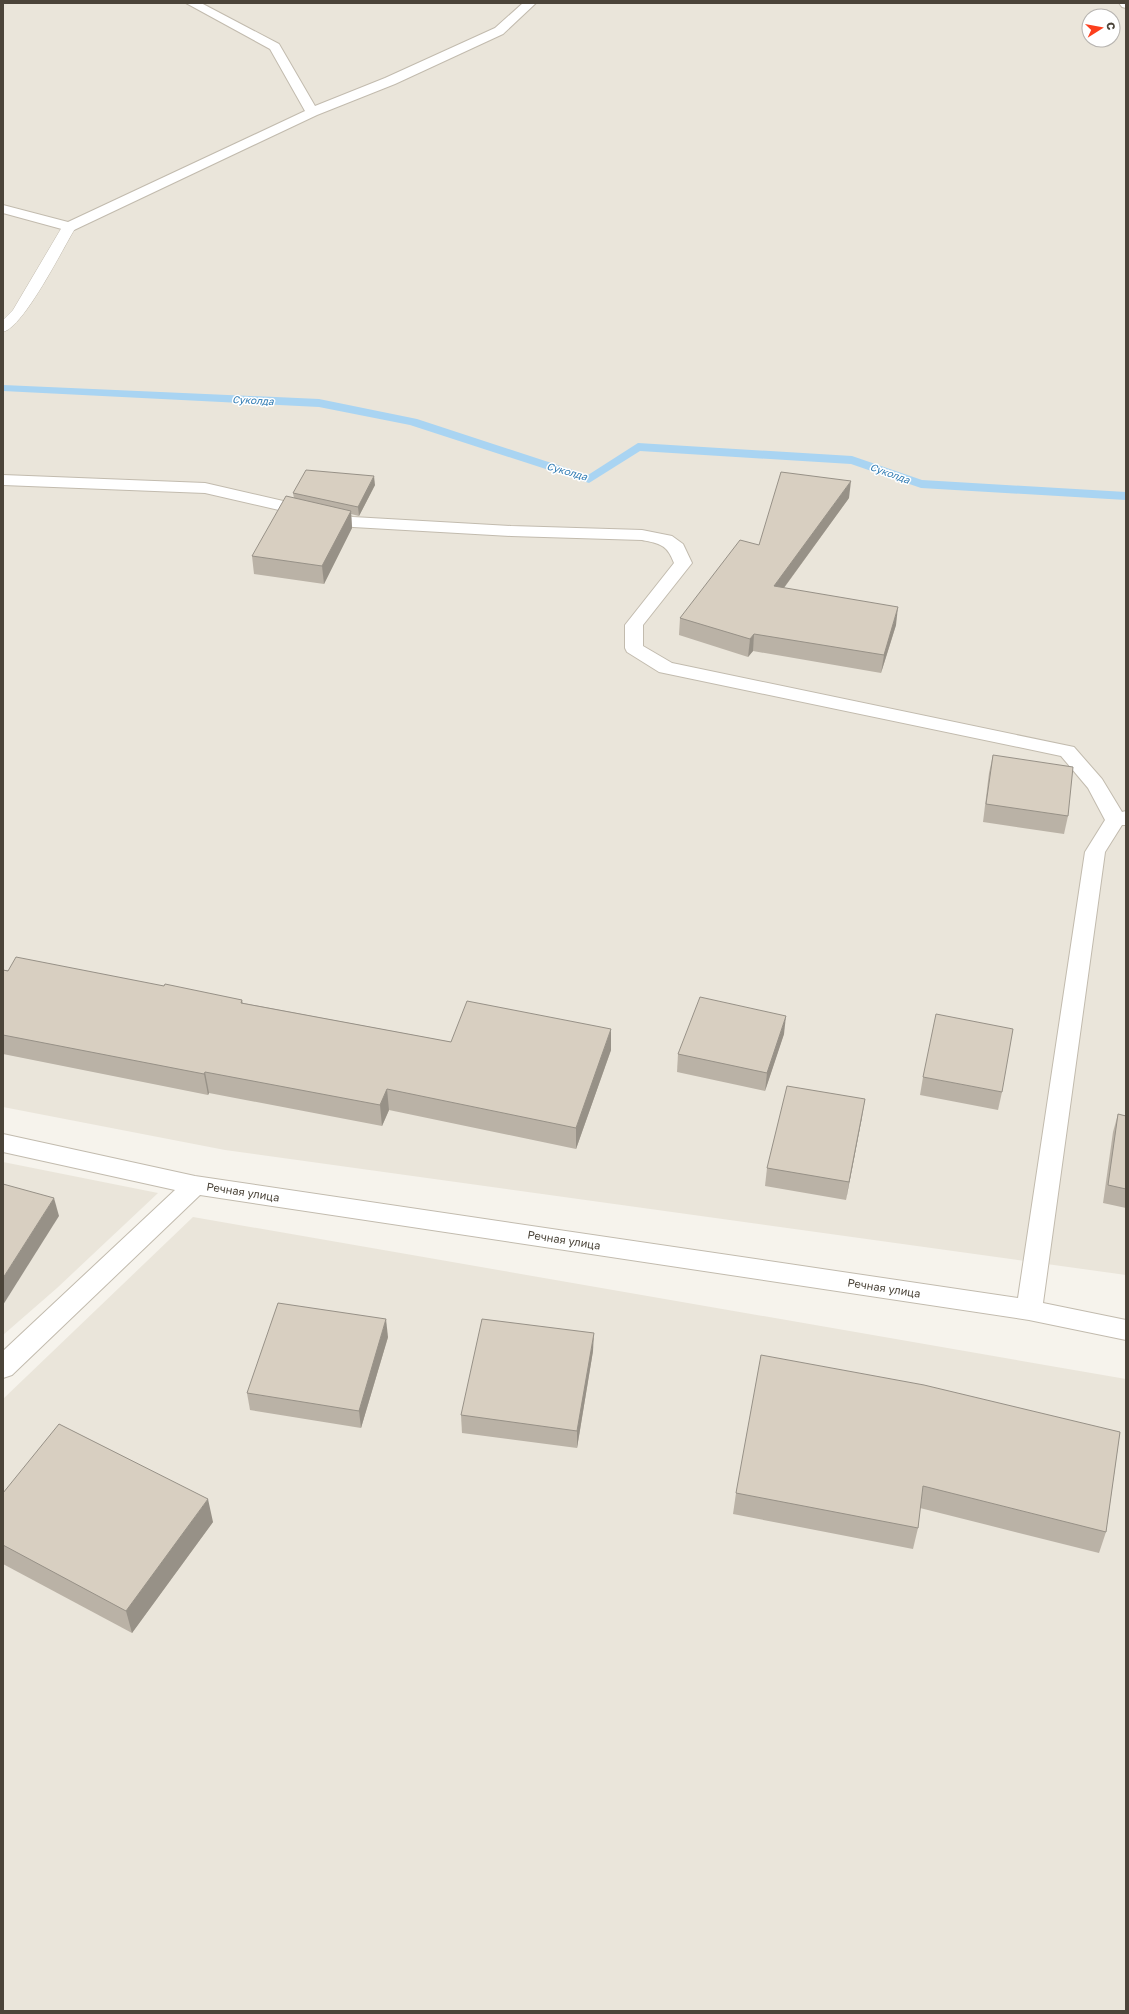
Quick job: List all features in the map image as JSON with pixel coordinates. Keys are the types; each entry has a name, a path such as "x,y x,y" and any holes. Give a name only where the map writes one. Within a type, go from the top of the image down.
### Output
{"street":[{"path":"192,3 275,47 312,112"},
{"path":"3,209 69,227 312,112 390,81 499,32 530,3"},
{"path":"3,480 206,488 353,522 511,531 642,534 666,540 678,548 684,563 634,625 634,648 666,668 1067,751 1090,774 1120,819 1095,852 1028,1310"},
{"name":"Речная улица","path":"3,1143 194,1185 1028,1310 1126,1330"},
{"path":"3,1367 194,1185"}],"lane":[{"path":"3,328 19,312 69,227"}],"shaded area":[{"path":"3,3 1126,3 1126,1275 225,1150 3,1107"},
{"path":"3,1162 158,1193 57,1288 3,1335"},
{"path":"193,1217 1126,1379 1126,2011 3,2011 3,1399"}],"building":[{"path":"306,470 374,476 358,507 293,493"},
{"path":"781,472 851,481 774,586 898,607 884,655 754,634 750,639 680,618 740,540 759,545"},
{"path":"286,496 351,511 322,566 252,556"},
{"path":"993,755 1073,767 1068,816 986,804"},
{"path":"16,957 164,986 165,984 242,1000 241,1003 451,1042 467,1001 611,1029 576,1128 387,1089 380,1105 205,1072 204,1074 3,1035 3,970 8,971"},
{"path":"700,997 786,1016 767,1073 678,1054"},
{"path":"936,1014 1013,1029 1002,1092 923,1077"},
{"path":"787,1086 865,1099 849,1182 767,1168"},
{"path":"1118,1114 1126,1116 1126,1189 1108,1185"},
{"path":"3,1184 54,1198 3,1278"},
{"path":"278,1303 386,1319 359,1411 247,1393"},
{"path":"482,1319 594,1333 577,1431 461,1415"},
{"path":"761,1355 924,1385 1120,1432 1106,1532 923,1486 918,1528 736,1493"},
{"path":"59,1424 208,1499 126,1611 3,1545 3,1493"}],"waterway":[{"name":"Суколда","path":"3,388 319,403 413,422 589,479 638,447 852,460 921,484 1126,496"}]}
